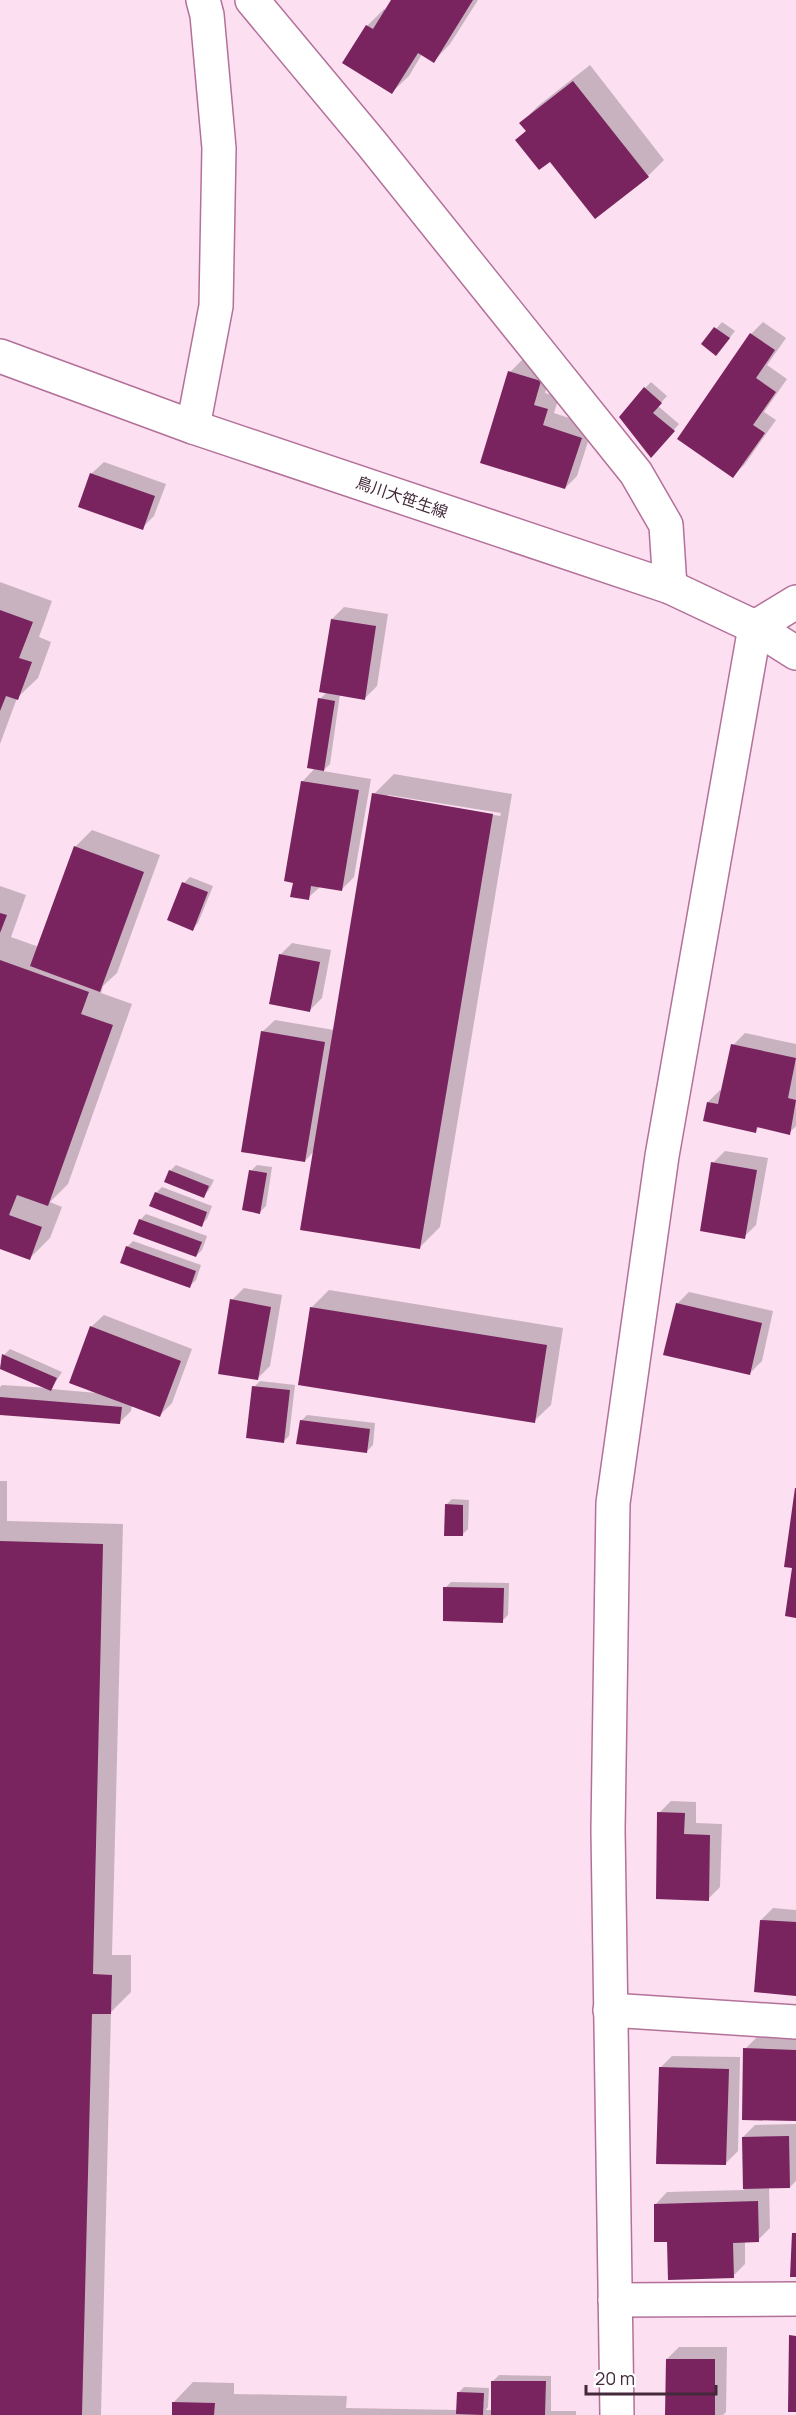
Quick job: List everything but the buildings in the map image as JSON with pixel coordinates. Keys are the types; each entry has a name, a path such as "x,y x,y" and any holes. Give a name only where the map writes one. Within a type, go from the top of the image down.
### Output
{"street":[{"path":"193,427 216,306 219,147 207,15 203,0"},
{"path":"252,0 372,144 636,473 666,525 670,587"},
{"name":"鳥川大笹生線","path":"0,356 193,427 670,587 755,627 796,653"},
{"path":"617,2415 608,1830 613,1503 662,1156 755,627 796,602"},
{"path":"610,2010 796,2022"},
{"path":"615,2300 796,2299"}]}
